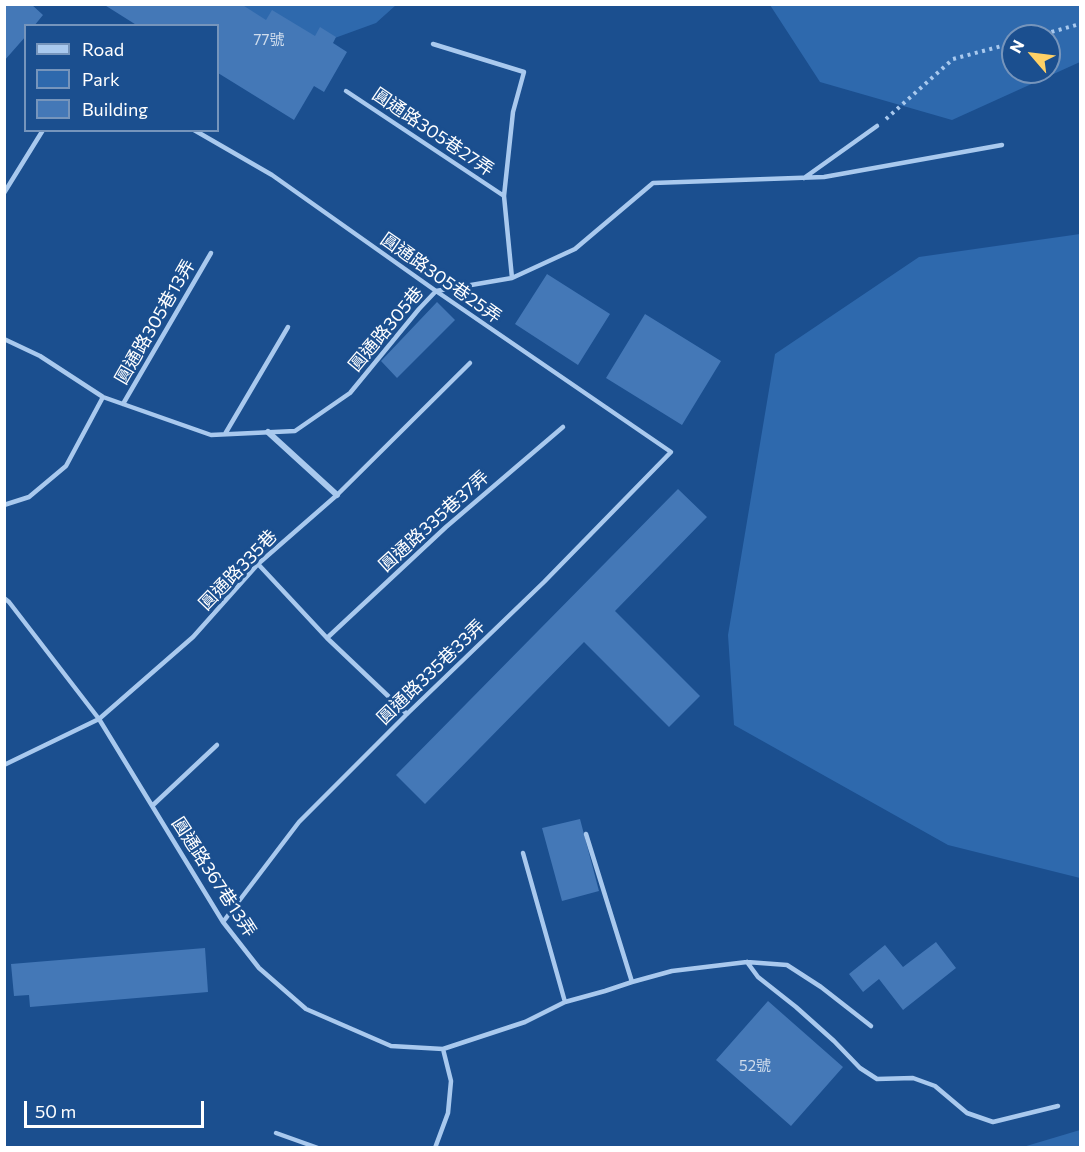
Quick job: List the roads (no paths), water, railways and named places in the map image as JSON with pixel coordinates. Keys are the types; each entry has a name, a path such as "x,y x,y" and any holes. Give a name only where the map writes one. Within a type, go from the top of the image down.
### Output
{"street":[{"path":"268,432 337,495"}],"lane":[{"path":"433,44 524,72 513,112 504,195 512,278"},
{"name":"圓通路305巷27弄","path":"346,91 504,195"},
{"path":"804,178 877,126"},
{"path":"4,193 42,132"},
{"name":"圓通路305巷25弄","path":"197,132 272,175 671,452"},
{"name":"圓通路305巷","path":"4,339 40,356 103,397 212,435 295,431 350,393 436,291 512,278 575,249 653,183 824,177 1002,145"},
{"name":"圓通路305巷13弄","path":"123,404 211,253"},
{"path":"225,434 288,327"},
{"name":"圓通路335巷","path":"4,765 99,719 193,637 258,564 337,495 471,363"},
{"path":"4,505 29,497 66,466 103,397"},
{"name":"圓通路335巷37弄","path":"327,638 446,527 563,427"},
{"name":"圓通路335巷33弄","path":"223,922 299,822 544,582 671,452"},
{"path":"258,564 327,638 407,714"},
{"path":"4,598 99,719"},
{"name":"圓通路367巷13弄","path":"99,719 223,922 259,968 306,1009 391,1046 443,1048 525,1022 564,1002 632,982 672,971 747,962 787,964 871,1026"},
{"path":"152,806 217,745"},
{"path":"586,834 632,982"},
{"path":"523,853 564,1002"},
{"path":"747,962 758,977 796,1007 860,1068 877,1078 913,1078 935,1086 967,1113 993,1122 1058,1106"},
{"path":"435,1148 448,1113 451,1082 443,1048"},
{"path":"276,1133 318,1148"}]}
